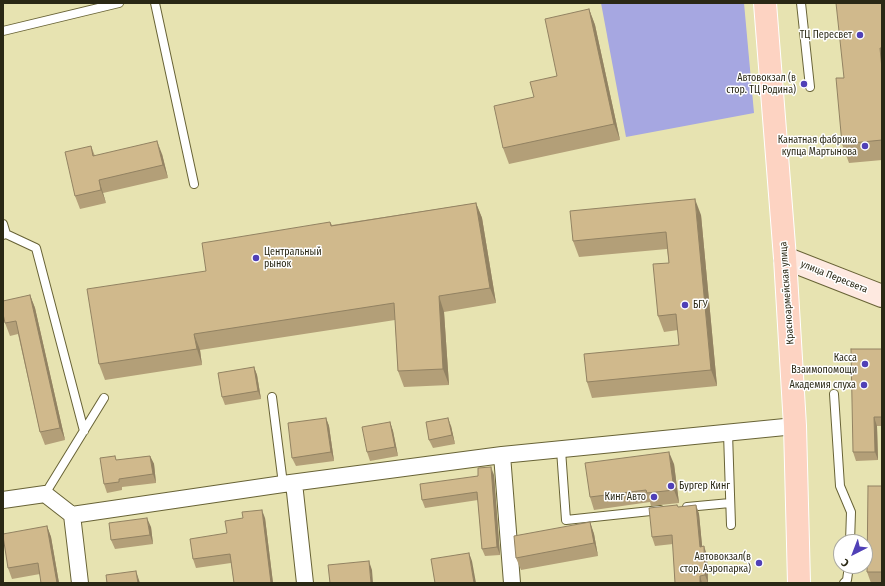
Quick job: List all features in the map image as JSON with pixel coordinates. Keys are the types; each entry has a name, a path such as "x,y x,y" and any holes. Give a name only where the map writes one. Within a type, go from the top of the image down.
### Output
{"main road":[{"name":"Красноармейская улица","path":"765,3 785,258 795,426 799,583"},
{"name":"улица Пересвета","path":"785,258 882,296"}],"street":[{"path":"3,500 44,494 72,515 288,484 502,456 795,426"},
{"path":"502,456 512,583"},
{"path":"288,484 305,583"},
{"path":"72,515 80,583"}],"lane":[{"path":"3,31 119,3"},
{"path":"155,3 194,184"},
{"path":"801,3 810,86"},
{"path":"3,224 4,234 36,248 84,431"},
{"path":"834,394 840,486 851,512 850,534"},
{"path":"272,397 288,484"},
{"path":"44,494 104,398"},
{"path":"728,433 731,525"},
{"path":"561,450 566,520 730,503"},
{"path":"844,583 847,580 848,574"}],"shaded area":[{"path":"601,3 744,3 754,113 626,137"}],"building":[{"path":"836,3 882,3 882,48 880,48 882,69 882,140 842,144 836,78 844,78"},
{"path":"589,9 614,124 503,148 494,106 534,97 530,82 557,76 545,19"},
{"path":"157,141 163,165 99,180 101,190 75,196 65,152 91,146 93,156"},
{"name":"БГУ","path":"695,199 711,370 587,382 584,354 679,345 676,314 658,316 653,264 669,263 666,232 573,241 570,211"},
{"path":"476,203 490,288 439,296 443,369 398,371 394,303 194,334 197,349 99,364 87,289 206,271 202,243 330,222 331,226"},
{"path":"30,295 60,428 40,432 16,321 5,323 3,314 3,301"},
{"path":"851,349 882,349 882,417 874,417 875,452 853,452"},
{"path":"254,367 258,391 222,397 218,373"},
{"path":"326,418 331,452 292,458 288,423"},
{"path":"448,418 452,435 429,440 426,422"},
{"path":"390,422 395,447 367,452 362,427"},
{"path":"669,452 674,490 647,493 646,490 590,497 585,463"},
{"path":"115,456 116,460 150,456 153,474 119,479 119,482 104,484 100,458"},
{"path":"491,467 497,547 482,549 477,492 422,500 420,484 478,476 478,468"},
{"path":"868,486 882,486 882,572 873,572 873,534 867,534"},
{"path":"677,505 678,507 696,505 700,547 704,546 705,575 700,576 700,583 675,583 672,535 652,537 649,508"},
{"path":"262,510 271,583 234,583 230,554 193,559 190,539 227,533 225,521 243,518 242,512"},
{"path":"147,518 150,535 111,540 109,523"},
{"path":"590,522 594,543 516,558 514,536"},
{"path":"47,526 57,583 41,583 38,563 8,568 3,534"},
{"path":"469,553 474,583 435,583 431,559"},
{"path":"369,561 371,583 330,583 328,565"},
{"path":"136,571 138,583 107,583 106,575"}],"place":[{"name":"ТЦ Пересвет","path":"860,35"},
{"name":"Автовокзал (в стор. ТЦ Родина)","path":"804,84"},
{"name":"Канатная фабрика купца Мартынова","path":"865,146"},
{"name":"Центральный рынок","path":"256,258"},
{"name":"БГУ","path":"685,305"},
{"name":"Касса Взаимопомощи","path":"865,364"},
{"name":"Академия слуха","path":"864,385"},
{"name":"Бургер Кинг","path":"671,486"},
{"name":"Кинг Авто","path":"654,497"},
{"name":"Автовокзал(в стор. Аэропарка)","path":"759,563"}]}
